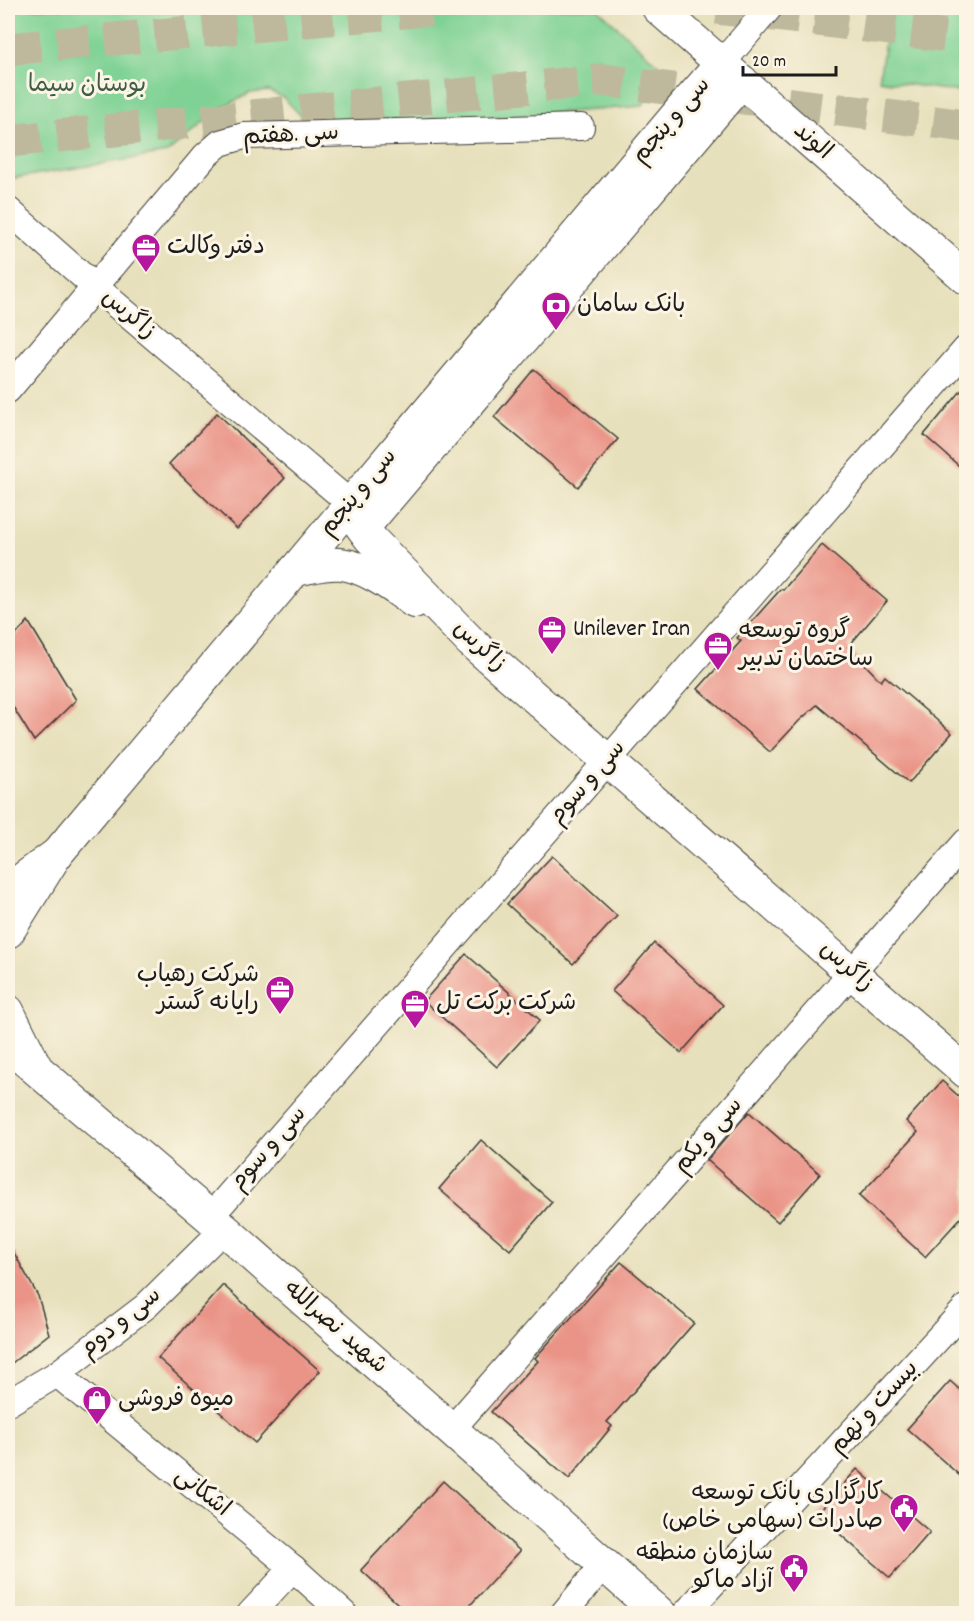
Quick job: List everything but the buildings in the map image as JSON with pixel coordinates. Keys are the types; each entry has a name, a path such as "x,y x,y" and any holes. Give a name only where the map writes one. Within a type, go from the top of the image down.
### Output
{"main road":[{"path":"8,888 56,855"},
{"name":"شهید نصرالله","path":"8,1046 36,1067 217,1223 660,1614"}],"street":[{"name":"الوند","path":"658,8 966,278"},
{"path":"732,72 769,8"},
{"name":"سی و پنجم","path":"8,932 56,855 295,570 357,516 685,105 732,72"},
{"name":"سی .هفتم","path":"8,390 205,156 220,143 244,136 581,127"},
{"name":"زاگرس","path":"8,210 357,516 381,550 471,642 966,1072"},
{"name":"سی و سوم","path":"217,1223 607,760 966,349"},
{"path":"295,570 339,563 357,567 401,592 471,642"},
{"name":"سی و یکم","path":"451,1430 966,842"},
{"path":"8,1011 36,1067"},
{"name":"سی و دوم","path":"8,1403 57,1374 146,1306 217,1223"},
{"name":"بیست و نهم","path":"685,1614 966,1308"},
{"name":"اشکانی","path":"57,1374 293,1568 344,1614"},
{"path":"563,1614 604,1564"},
{"path":"250,1614 293,1568"}],"green space":[{"name":"بوستان سیما","path":"8,8 597,8 666,72 642,106 492,118 306,121 284,98 269,91 250,93 220,109 167,153 8,179"},
{"path":"890,8 966,8 966,93 879,80"}],"tunnel":[{"path":"8,49 446,8"},
{"path":"717,8 966,38"},
{"path":"8,141 602,80 966,126"}],"place":[{"name":"دفتر وکالت","path":"146,274"},
{"name":"بانک سامان","path":"556,332"},
{"name":"Unilever Iran","path":"552,656"},
{"name":"گروه توسعه ساختمان تدبیر","path":"718,672"},
{"name":"شرکت رهیاب رایانه گستر","path":"280,1016"},
{"name":"شرکت برکت تل","path":"415,1030"},
{"name":"میوه فروشی","path":"97,1426"},
{"name":"کارگزاری بانک توسعه صادرات (سهامی خاص)","path":"904,1534"},
{"name":"سازمان منطقه آزاد ماکو","path":"794,1594"}]}
